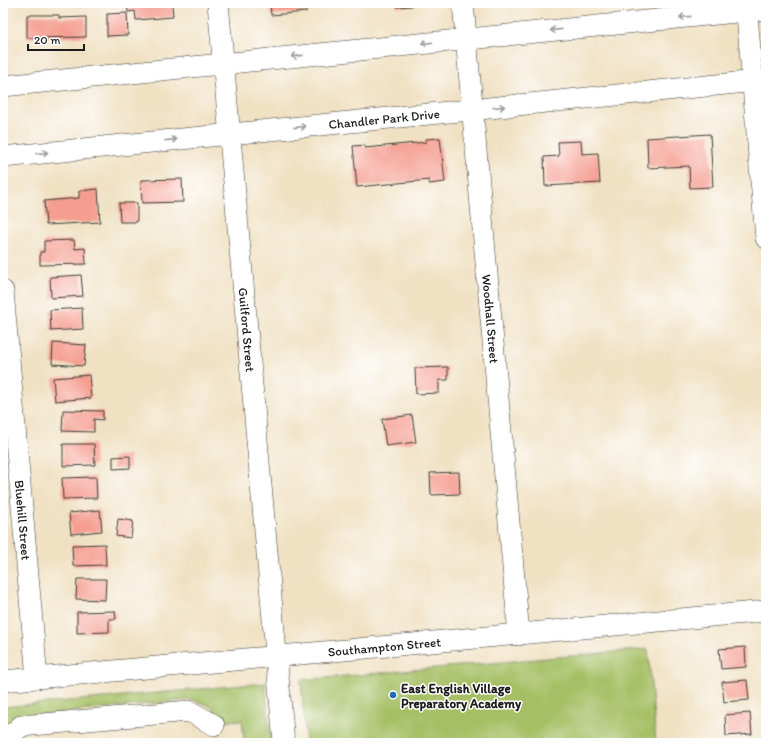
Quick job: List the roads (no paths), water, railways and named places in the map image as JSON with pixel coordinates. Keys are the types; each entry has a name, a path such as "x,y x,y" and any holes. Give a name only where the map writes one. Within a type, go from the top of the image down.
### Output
{"street":[{"name":"Guilford Street","path":"218,3 284,743"},
{"name":"Woodhall Street","path":"463,3 519,635"},
{"path":"3,86 466,39 753,7 759,80 766,238"},
{"name":"Chandler Park Drive","path":"3,157 759,80"},
{"name":"Bluehill Street","path":"3,291 37,678"},
{"name":"Southampton Street","path":"3,681 519,635 766,611"},
{"path":"3,742 21,726 189,711 214,724"}],"place":[{"name":"East English Village Preparatory Academy","path":"393,695"}]}
